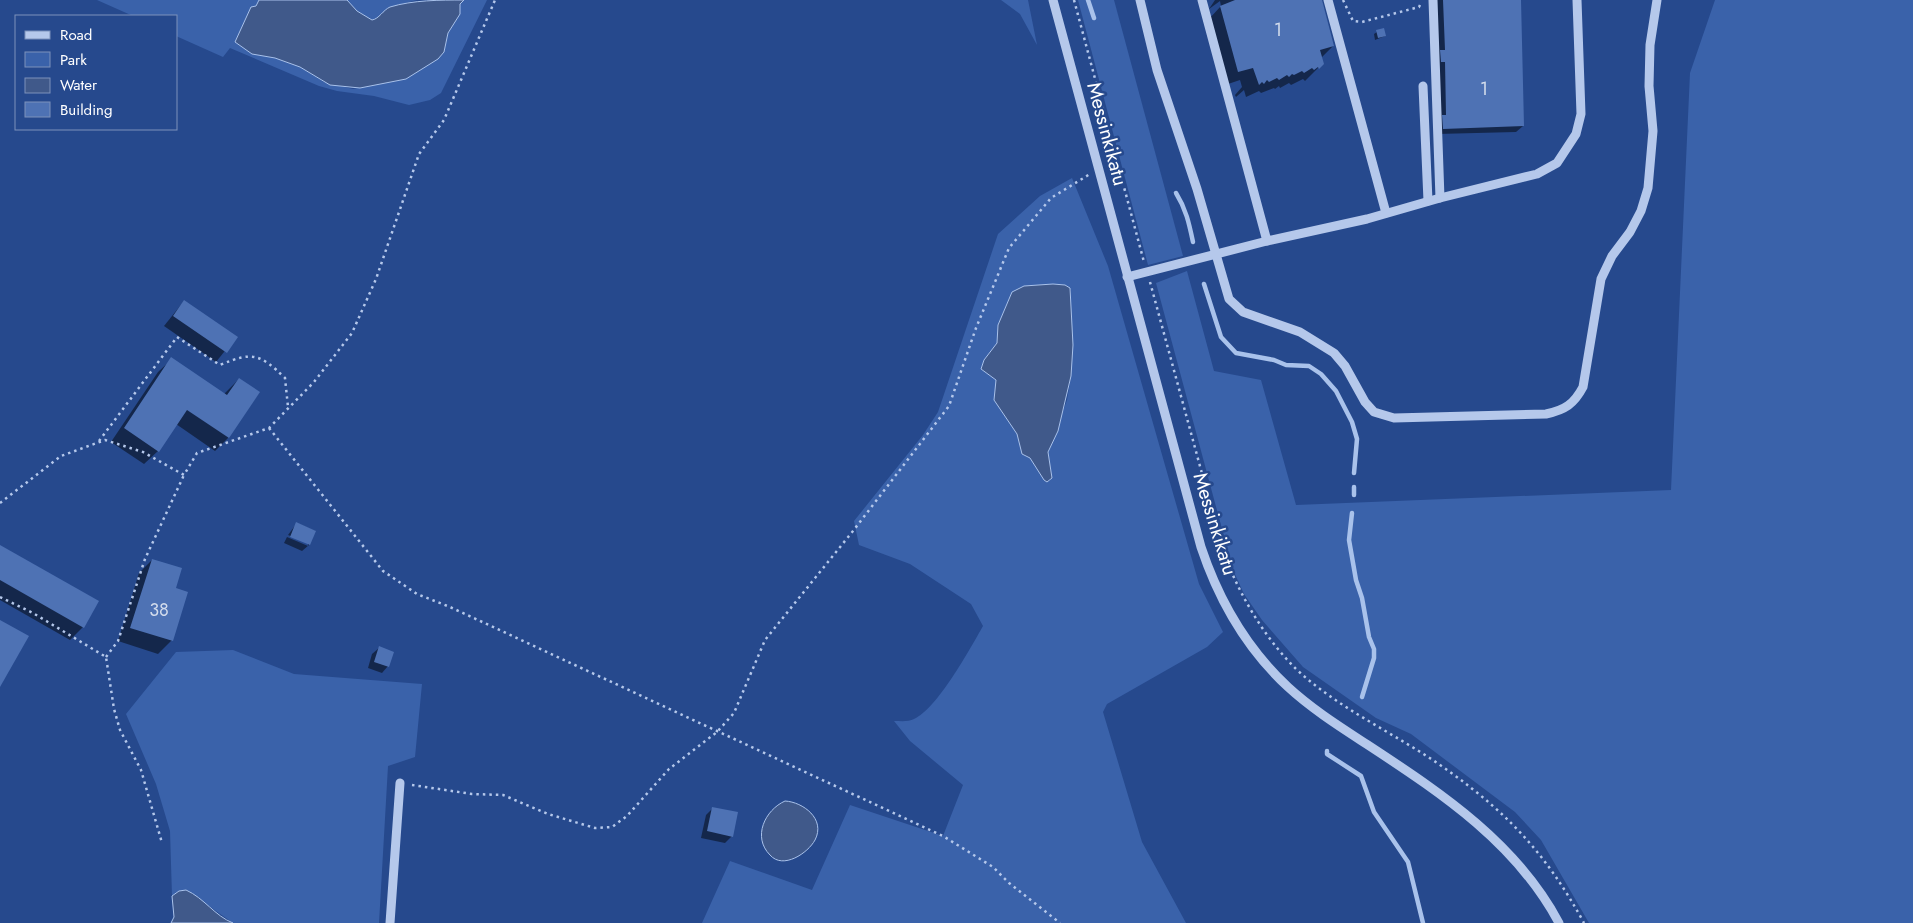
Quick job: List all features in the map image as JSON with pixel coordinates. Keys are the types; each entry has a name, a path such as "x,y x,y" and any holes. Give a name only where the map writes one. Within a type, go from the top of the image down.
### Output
{"street":[{"name":"Messinkikatu","path":"1053,0 1201,547 1221,599 1238,628 1275,674 1300,698 1444,797 1491,835 1528,874 1559,923"},
{"path":"1140,0 1157,70 1197,188 1225,291 1234,305 1256,318 1300,332 1334,353 1345,366 1365,402 1374,412 1394,418 1526,415 1557,412 1568,407 1578,397 1583,388 1601,279 1612,256 1630,232 1641,211 1648,188 1654,131 1649,86 1650,45 1657,0"},
{"path":"1202,0 1267,241"},
{"path":"1328,0 1386,213"},
{"path":"1433,0 1440,198"},
{"path":"1127,277 1267,241 1367,219 1428,201 1537,174 1557,163 1576,134 1581,114 1577,0"},
{"path":"1424,86 1428,201"},
{"path":"390,923 400,783"}],"path":[{"path":"162,843 141,770 120,730 114,709 106,657 118,641 144,559 196,454 269,428 314,382 352,333 376,279 419,154 444,120 495,0"},
{"path":"1074,0 1230,572 1256,618 1282,652 1314,683 1357,713 1448,770 1514,824 1554,873 1584,923"},
{"path":"1343,0 1353,21 1362,22 1419,7"},
{"path":"400,783 472,794 503,795 548,814 595,828 612,827 628,816 669,768 717,732 734,713 765,640 853,532 949,406 976,328 1009,248 1051,198 1098,168"},
{"path":"98,442 177,337 220,365 242,356 251,355 271,364 286,378 288,407"},
{"path":"269,428 383,571 417,594 450,607 943,836 993,867 1009,884 1060,923"},
{"path":"0,503 61,456 105,440 143,452 184,475"},
{"path":"0,597 33,613 106,657"}],"green space":[{"path":"97,0 259,0 235,42 253,54 275,58 300,67 324,82 353,89 406,79 445,48 448,33 460,14 460,3 464,0 487,0 441,93 430,100 409,105 374,96 337,91 319,86 230,48 223,57 178,37 178,15 131,15"},
{"path":"347,0 417,0 390,7 376,19 372,20 357,11"},
{"path":"1001,0 1028,0 1037,45 1020,14"},
{"path":"1078,0 1114,0 1183,256 1148,265"},
{"path":"1715,0 1913,0 1913,923 1589,923 1541,840 1515,812 1411,734 1376,718 1303,667 1262,620 1244,594 1233,570 1156,283 1187,271 1214,371 1261,380 1296,505 1671,490 1690,73"},
{"path":"1072,178 1108,266 1199,584 1223,632 1207,647 1107,704 1103,712 1142,842 1186,923 702,923 730,861 812,890 850,805 943,836 963,785 910,741 894,721 912,720 933,703 943,691 983,626 971,604 910,564 859,545 854,521 923,435 938,412 998,234 1040,196","holes":["1065,285 1071,290 1071,376 1067,400 1048,452 1052,478 1049,481 1044,480 1030,458 1022,454 1017,434 994,400 996,380 981,369 984,360 997,343 998,325 1012,292 1025,286"]},
{"path":"233,650 294,674 422,684 415,757 388,766 379,923 233,923 186,890 179,891 172,896 170,831 156,784 126,714 176,652"}],"water":[{"path":"259,0 347,0 357,11 372,20 390,7 408,3 464,0 460,4 460,14 448,33 444,52 438,59 406,79 360,88 330,85 300,67 275,58 252,54 235,42 251,7 256,6"},
{"path":"1065,285 1070,288 1073,345 1071,376 1058,431 1048,452 1052,478 1047,482 1030,458 1022,454 1017,434 994,400 996,380 981,369 984,360 997,343 998,325 1012,292 1024,286"},
{"path":"785,801 799,805 811,813 815,819 818,832 812,845 807,850 795,858 782,861 775,859 765,848 762,832 767,817 778,805"},
{"path":"186,890 233,923 171,923 174,917 172,896 179,891"}],"building":[{"path":"1235,0 1322,0 1334,46 1320,50 1324,64 1319,69 1318,67 1314,70 1312,68 1304,73 1302,71 1289,77 1287,75 1279,80 1277,78 1269,82 1267,80 1264,84 1262,82 1259,85 1253,68 1238,72 1220,6"},
{"path":"1443,0 1521,0 1524,126 1443,129 1442,115 1446,115 1445,62 1441,62 1440,50 1445,50"},
{"path":"1384,28 1386,36 1378,38 1376,30"},
{"path":"184,300 238,337 227,353 173,316"},
{"path":"171,357 227,395 239,378 260,392 229,438 187,410 159,452 124,428"},
{"path":"296,522 316,531 310,545 290,537"},
{"path":"0,545 99,601 84,628 0,580"},
{"path":"152,559 182,568 176,588 188,592 173,641 130,628"},
{"path":"0,620 29,636 0,687"},
{"path":"379,646 394,652 389,667 374,662"},
{"path":"712,807 738,812 733,837 707,831"}],"waterway":[{"path":"1088,0 1094,18"},
{"path":"1176,193 1187,216 1193,242"},
{"path":"1204,284 1221,337 1236,353 1274,360 1286,365 1309,366 1321,374 1336,391 1352,422 1357,439 1354,473"},
{"path":"1354,487 1354,495"},
{"path":"1352,513 1349,540 1369,637 1374,649 1374,658 1362,697"},
{"path":"1327,751 1327,754 1361,776 1374,812 1408,862 1423,923"}]}
